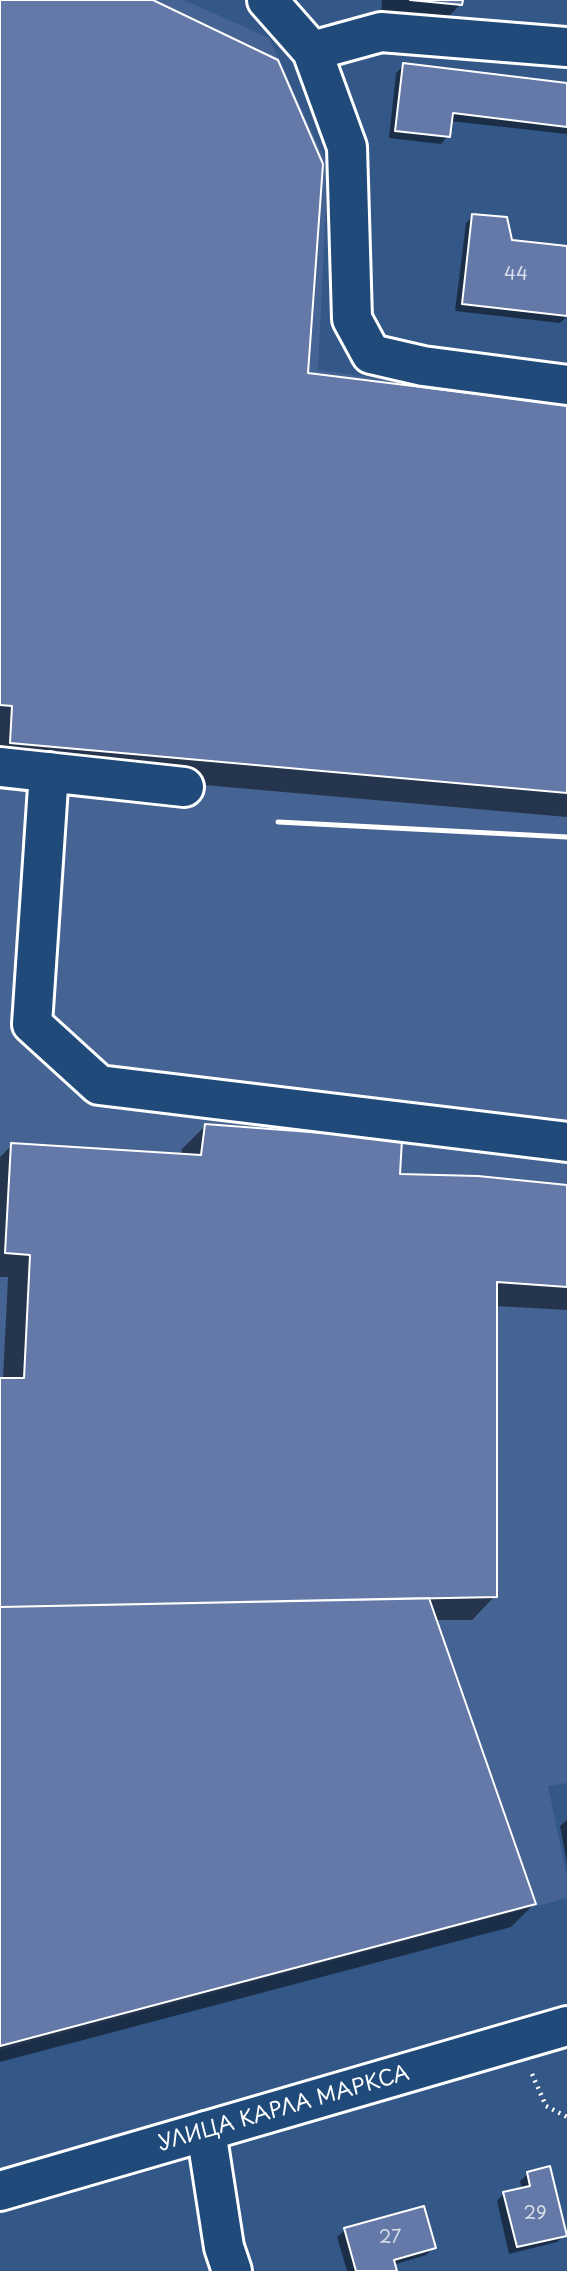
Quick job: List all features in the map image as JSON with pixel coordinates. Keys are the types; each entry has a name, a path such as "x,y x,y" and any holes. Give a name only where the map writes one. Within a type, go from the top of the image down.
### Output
{"street":[{"path":"267,0 312,51 347,147 352,319 371,355 423,366 567,385"},
{"path":"312,51 381,32 567,47"},
{"path":"0,767 184,787"},
{"path":"48,772 32,1024 99,1085 567,1142"},
{"name":"УЛИЦА КАРЛА МАРКСА","path":"0,2191 567,2026"},
{"path":"206,2131 224,2247 232,2271"}],"path":[{"path":"519,2040 546,2106 567,2117"}],"shaded area":[{"path":"0,0 184,0 269,38 328,166 318,370 567,405 567,1783 548,1786 567,1877 567,1898 0,2050"}],"building":[{"path":"0,0 153,0 278,60 323,164 308,373 567,405 567,793 10,743 12,706 0,705"},
{"path":"410,0 463,0 462,5"},
{"path":"403,63 567,83 567,127 453,113 450,137 395,131"},
{"path":"472,214 507,217 512,240 567,246 567,316 462,304"},
{"path":"205,1124 402,1139 400,1174 478,1176 567,1185 567,1287 497,1282 497,1597 0,1607 0,1378 24,1378 30,1255 5,1253 11,1143 201,1155"},
{"path":"429,1598 536,1904 0,2046 0,1607"},
{"path":"550,2166 567,2236 517,2247 503,2192 530,2186 527,2172"},
{"path":"424,2206 436,2248 394,2260 397,2271 356,2271 344,2228"}],"railway":[{"path":"278,822 567,837"}]}
